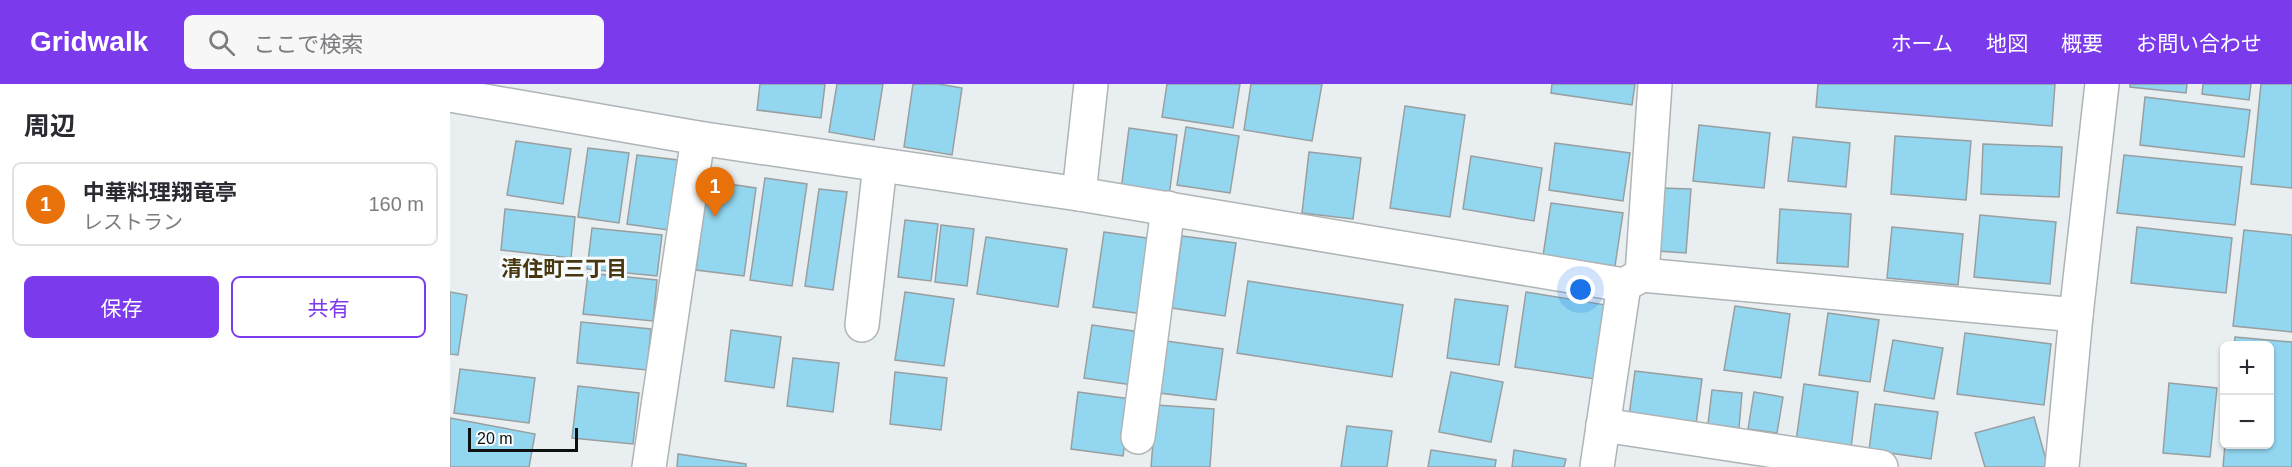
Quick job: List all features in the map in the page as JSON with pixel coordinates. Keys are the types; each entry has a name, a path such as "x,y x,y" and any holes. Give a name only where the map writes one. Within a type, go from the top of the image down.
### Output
{"street":[{"path":"1079,194 1091,84"},
{"path":"1597,467 1603,425 1633,280 1655,84"},
{"path":"2062,467 2076,315 2102,84"},
{"path":"450,95 698,138 1079,194 1633,280 2076,315"},
{"path":"649,467 698,138"},
{"path":"862,325 880,165"},
{"path":"1138,437 1168,208"},
{"path":"1603,425 1881,467"}],"building":[{"path":"760,84 825,84 821,118 757,110"},
{"path":"837,84 883,84 874,140 829,132"},
{"path":"913,84 939,84 962,88 952,155 904,147"},
{"path":"1167,84 1240,84 1233,128 1162,117"},
{"path":"1251,84 1322,84 1312,141 1244,130"},
{"path":"1552,84 1635,84 1632,105 1551,93"},
{"path":"1818,84 2055,84 2052,126 1816,107"},
{"path":"2130,84 2187,84 2186,93 2130,87"},
{"path":"2203,84 2251,84 2249,100 2202,94"},
{"path":"2261,84 2292,84 2292,188 2251,184"},
{"path":"2145,97 2250,110 2244,157 2140,145"},
{"path":"1405,106 1465,115 1450,217 1390,208"},
{"path":"1699,125 1770,133 1764,188 1693,181"},
{"path":"1186,127 1239,136 1230,193 1177,185"},
{"path":"1129,128 1177,135 1169,196 1121,190"},
{"path":"1895,136 1971,141 1966,200 1891,194"},
{"path":"1793,137 1850,143 1846,187 1788,181"},
{"path":"516,141 571,149 563,204 507,195"},
{"path":"1555,143 1630,153 1623,201 1549,190"},
{"path":"1983,144 2062,147 2059,197 1981,194"},
{"path":"588,148 629,153 619,223 578,217"},
{"path":"1309,152 1361,158 1353,219 1302,213"},
{"path":"637,155 678,160 668,230 627,224"},
{"path":"2124,155 2242,167 2235,225 2117,213"},
{"path":"1471,156 1542,168 1534,221 1463,209"},
{"path":"765,178 807,184 792,286 750,280"},
{"path":"708,181 756,188 744,276 696,270"},
{"path":"1662,188 1691,189 1686,253 1657,251"},
{"path":"819,189 847,192 833,290 805,286"},
{"path":"1551,203 1623,213 1615,266 1543,256"},
{"path":"505,209 575,217 571,258 501,250"},
{"path":"1780,209 1851,214 1848,267 1777,263"},
{"path":"1980,215 2056,222 2050,284 1974,277"},
{"path":"905,220 938,224 931,281 898,277"},
{"path":"941,225 974,229 967,286 935,282"},
{"path":"1892,227 1963,234 1958,285 1887,278"},
{"path":"2137,227 2232,238 2226,293 2131,283"},
{"path":"592,228 662,235 657,276 587,269"},
{"path":"2244,230 2292,235 2292,332 2233,326"},
{"path":"1104,232 1154,239 1143,314 1093,307"},
{"path":"1182,236 1236,243 1225,316 1172,308"},
{"path":"986,237 1067,249 1058,307 977,294"},
{"path":"588,273 657,280 653,321 583,314"},
{"path":"1248,281 1403,305 1392,377 1237,353"},
{"path":"450,292 467,295 458,355 450,354"},
{"path":"905,292 954,299 944,366 895,360"},
{"path":"1526,292 1606,305 1595,379 1515,367"},
{"path":"1455,299 1508,306 1499,365 1447,358"},
{"path":"1735,306 1790,314 1781,378 1724,370"},
{"path":"1828,313 1879,320 1870,382 1819,375"},
{"path":"581,322 651,329 647,370 577,363"},
{"path":"1092,325 1140,332 1132,385 1084,378"},
{"path":"731,330 781,337 774,388 725,381"},
{"path":"1965,333 2051,344 2044,405 1957,394"},
{"path":"2235,337 2292,342 2292,467 2223,467 2225,449 2274,449 2274,341 2235,341"},
{"path":"1893,340 1943,348 1934,399 1884,391"},
{"path":"1166,341 1223,349 1216,400 1159,393"},
{"path":"793,358 839,363 833,412 787,406"},
{"path":"460,369 535,378 529,423 454,413"},
{"path":"1635,371 1702,379 1696,424 1629,416"},
{"path":"895,372 947,378 941,430 890,424"},
{"path":"1451,372 1503,382 1491,442 1439,432"},
{"path":"2169,383 2217,388 2210,457 2163,453"},
{"path":"1804,384 1858,392 1850,456 1795,448"},
{"path":"578,386 639,393 633,444 572,438"},
{"path":"1712,390 1742,393 1739,428 1708,424"},
{"path":"1078,392 1131,399 1123,456 1071,449"},
{"path":"1754,392 1783,397 1777,433 1748,429"},
{"path":"1875,404 1938,412 1931,459 1869,450"},
{"path":"1156,405 1214,409 1210,467 1151,467"},
{"path":"2034,417 2048,467 1985,467 1975,433"},
{"path":"450,418 535,434 529,467 450,467"},
{"path":"1347,426 1392,431 1387,467 1341,467"},
{"path":"1431,450 1496,460 1495,467 1428,467"},
{"path":"1514,450 1566,459 1564,467 1512,467"},
{"path":"678,454 746,464 746,467 677,467"}],"place":[{"name":"中華料理翔竜亭","path":"715,217"}],"district":[{"name":"清住町三丁目","path":"564,268"}]}
